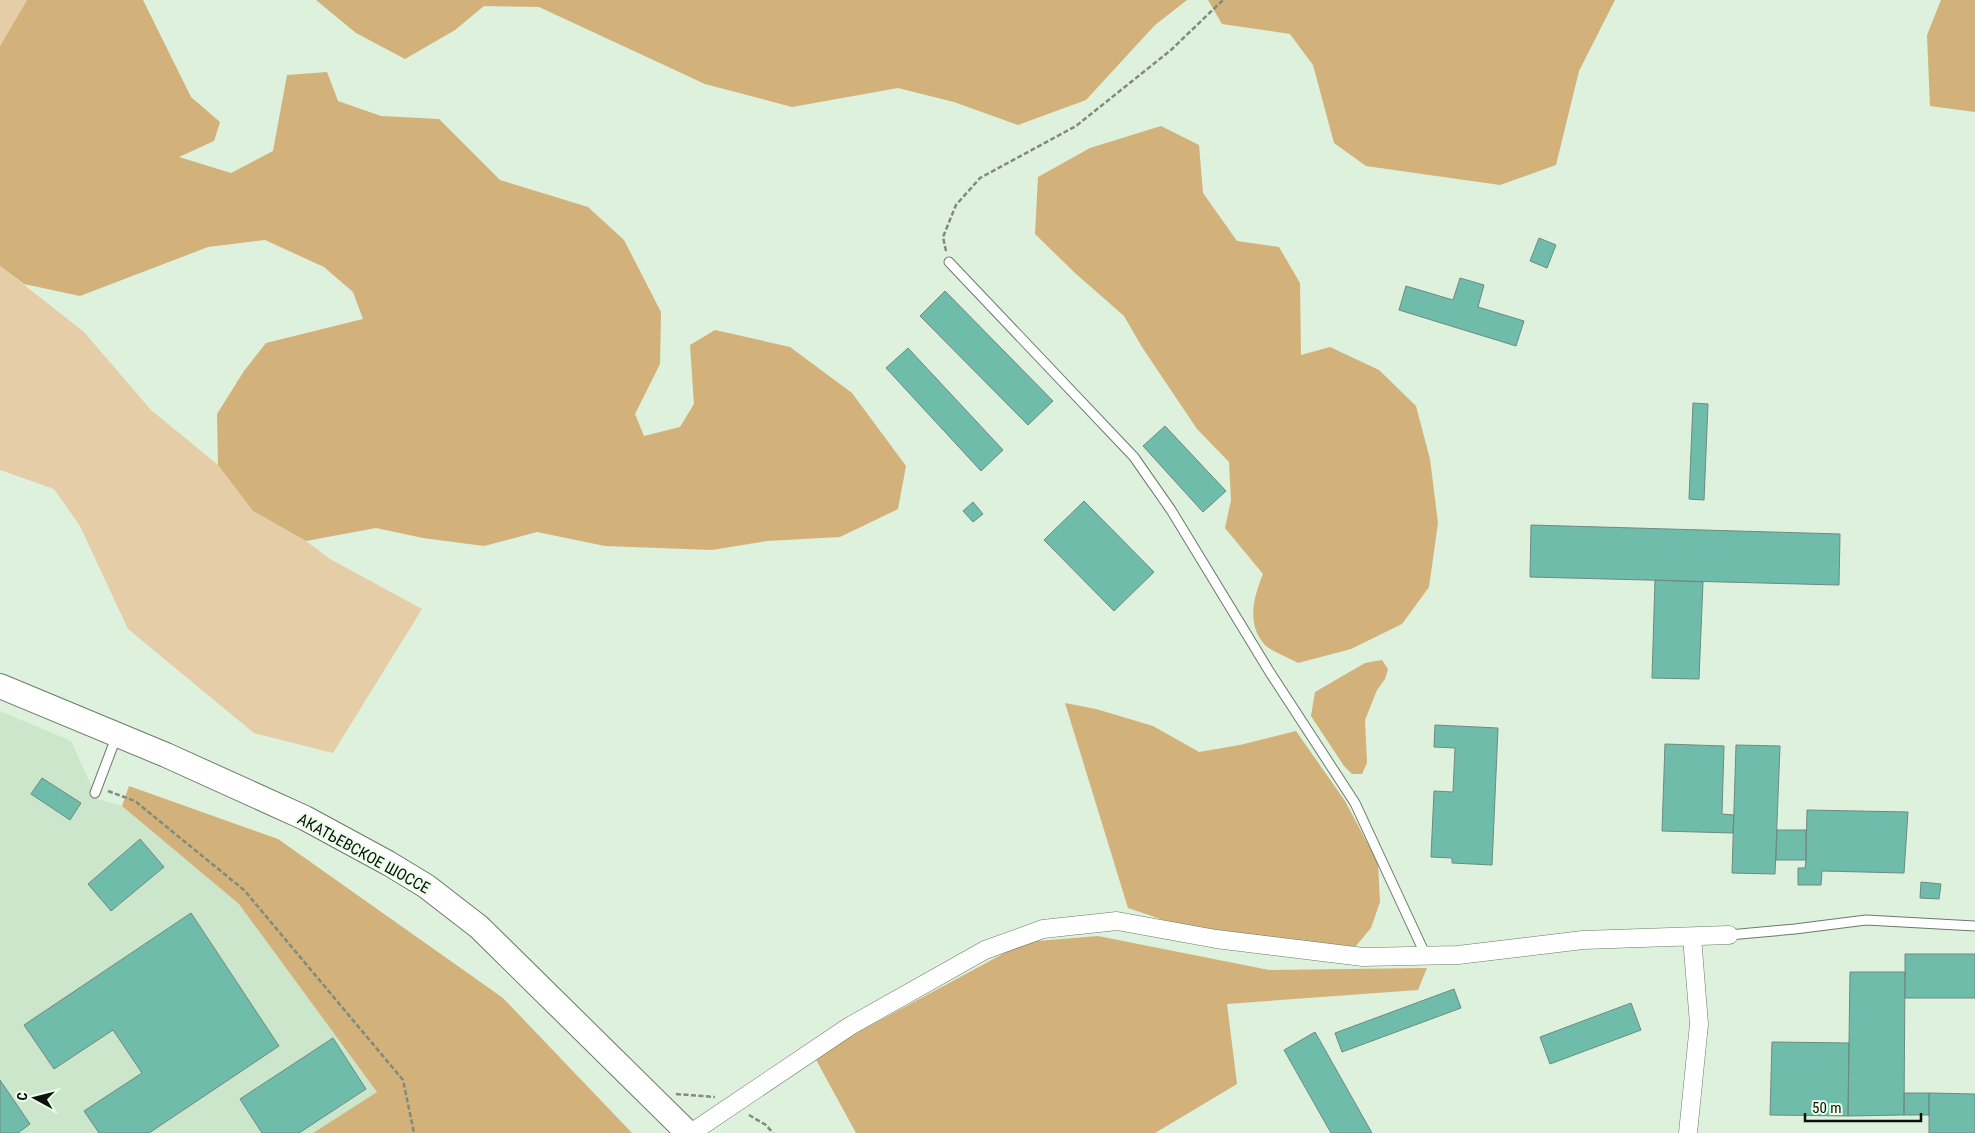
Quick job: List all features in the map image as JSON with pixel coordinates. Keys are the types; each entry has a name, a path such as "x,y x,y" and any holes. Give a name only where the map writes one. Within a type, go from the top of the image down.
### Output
{"street":[{"name":"АКАТЬЕВСКОЕ ШОССЕ","path":"0,686 305,818 426,886 479,926 690,1133"},
{"path":"690,1133 850,1026 986,950 1043,929 1117,921 1216,939 1363,957 1458,955 1583,940 1729,935"},
{"path":"1688,1133 1699,1024 1692,937"}],"lane":[{"path":"948,262 1134,457 1171,510 1269,671 1355,803 1426,956"},
{"path":"96,790 116,735"},
{"path":"1729,935 1866,920 1975,926"}],"path":[{"path":"948,262 944,238 956,205 980,178 1076,126 1171,50 1223,0"},
{"path":"96,790 135,802 244,890 403,1080 414,1133"},
{"path":"675,1094 714,1096 766,1124 774,1133"}],"shaded area":[{"path":"0,0 27,0 0,46"},
{"path":"27,0 143,0 191,97 220,122 214,141 179,157 231,173 273,151 287,75 327,72 338,101 381,116 439,119 500,180 588,207 624,240 661,312 660,364 635,414 644,436 680,427 694,404 690,345 715,330 790,347 852,393 906,466 898,509 840,537 767,541 712,550 605,546 537,532 484,546 423,538 376,528 306,541 253,511 218,465 217,414 244,371 266,343 363,319 353,292 324,267 265,240 208,247 80,296 24,284 0,266 0,46"},
{"path":"316,0 1187,0 1155,25 1086,100 1018,125 954,102 898,88 792,107 705,84 539,7 484,6 455,30 405,59 356,33"},
{"path":"1208,0 1615,0 1579,71 1556,165 1500,185 1366,166 1334,143 1313,65 1290,34 1222,24"},
{"path":"1941,0 1975,0 1975,112 1930,106 1927,35"},
{"path":"1161,126 1199,145 1203,193 1237,241 1279,247 1300,283 1301,355 1330,347 1379,370 1416,406 1430,459 1438,523 1429,587 1402,624 1351,649 1298,663 1264,644 1258,636 1253,618 1255,600 1263,574 1225,528 1231,500 1229,462 1197,429 1142,347 1124,316 1075,273 1035,234 1038,177 1090,148"},
{"path":"0,266 84,332 151,410 218,465 253,511 306,541 330,559 422,609 333,753 254,733 128,629 80,526 54,489 0,470"},
{"path":"1382,660 1388,669 1365,720 1367,763 1362,774 1352,774 1344,766 1311,716 1315,692 1365,663"},
{"path":"1065,703 1096,709 1153,726 1199,752 1240,745 1296,731 1345,801 1378,863 1380,902 1371,928 1355,947 1187,928 1128,908"},
{"path":"0,711 71,741 97,799 122,806 239,904 377,1092 313,1133 0,1133"},
{"path":"129,786 278,839 503,998 632,1133 313,1133 377,1092 239,904 122,806"},
{"path":"1098,936 1269,970 1427,968 1418,990 1227,1004 1237,1084 1155,1133 856,1133 814,1056 1025,942"}],"building":[{"path":"1539,238 1556,245 1547,268 1530,261"},
{"path":"1460,278 1484,285 1478,307 1524,321 1516,346 1399,310 1406,286 1453,300"},
{"path":"945,291 1053,401 1028,425 920,316"},
{"path":"908,348 1003,450 981,471 886,368"},
{"path":"1693,403 1708,404 1704,500 1689,499"},
{"path":"1165,426 1226,491 1203,512 1143,446"},
{"path":"1084,501 1154,572 1114,611 1044,540"},
{"path":"973,502 983,514 973,522 963,511"},
{"path":"1531,525 1840,534 1839,585 1530,577"},
{"path":"1655,580 1703,582 1699,679 1652,678"},
{"path":"1435,725 1498,728 1492,865 1452,863 1452,858 1431,857 1434,791 1453,792 1455,748 1434,747"},
{"path":"1665,744 1724,746 1722,814 1734,815 1733,833 1662,831"},
{"path":"1736,745 1780,746 1775,874 1732,873"},
{"path":"42,778 81,803 70,820 31,794"},
{"path":"1807,810 1908,812 1904,873 1822,871 1821,885 1798,885 1798,868 1805,868 1806,860"},
{"path":"1777,830 1806,830 1806,860 1776,860"},
{"path":"140,839 164,867 111,911 88,884"},
{"path":"1921,882 1941,884 1939,899 1920,898"},
{"path":"191,913 279,1046 149,1133 99,1133 84,1111 142,1073 113,1030 54,1069 24,1025"},
{"path":"1905,954 1975,954 1975,998 1905,998"},
{"path":"1850,972 1905,972 1904,1115 1848,1116"},
{"path":"1454,989 1461,1008 1342,1052 1335,1033"},
{"path":"1631,1003 1641,1030 1550,1064 1540,1037"},
{"path":"1315,1032 1372,1133 1331,1133 1284,1050"},
{"path":"333,1038 366,1089 299,1133 262,1133 240,1099"},
{"path":"1772,1042 1849,1043 1848,1116 1770,1115"},
{"path":"0,1080 30,1124 18,1133 0,1133"},
{"path":"1904,1093 1929,1093 1929,1115 1904,1115"},
{"path":"1929,1093 1975,1094 1975,1133 1929,1133"}]}
